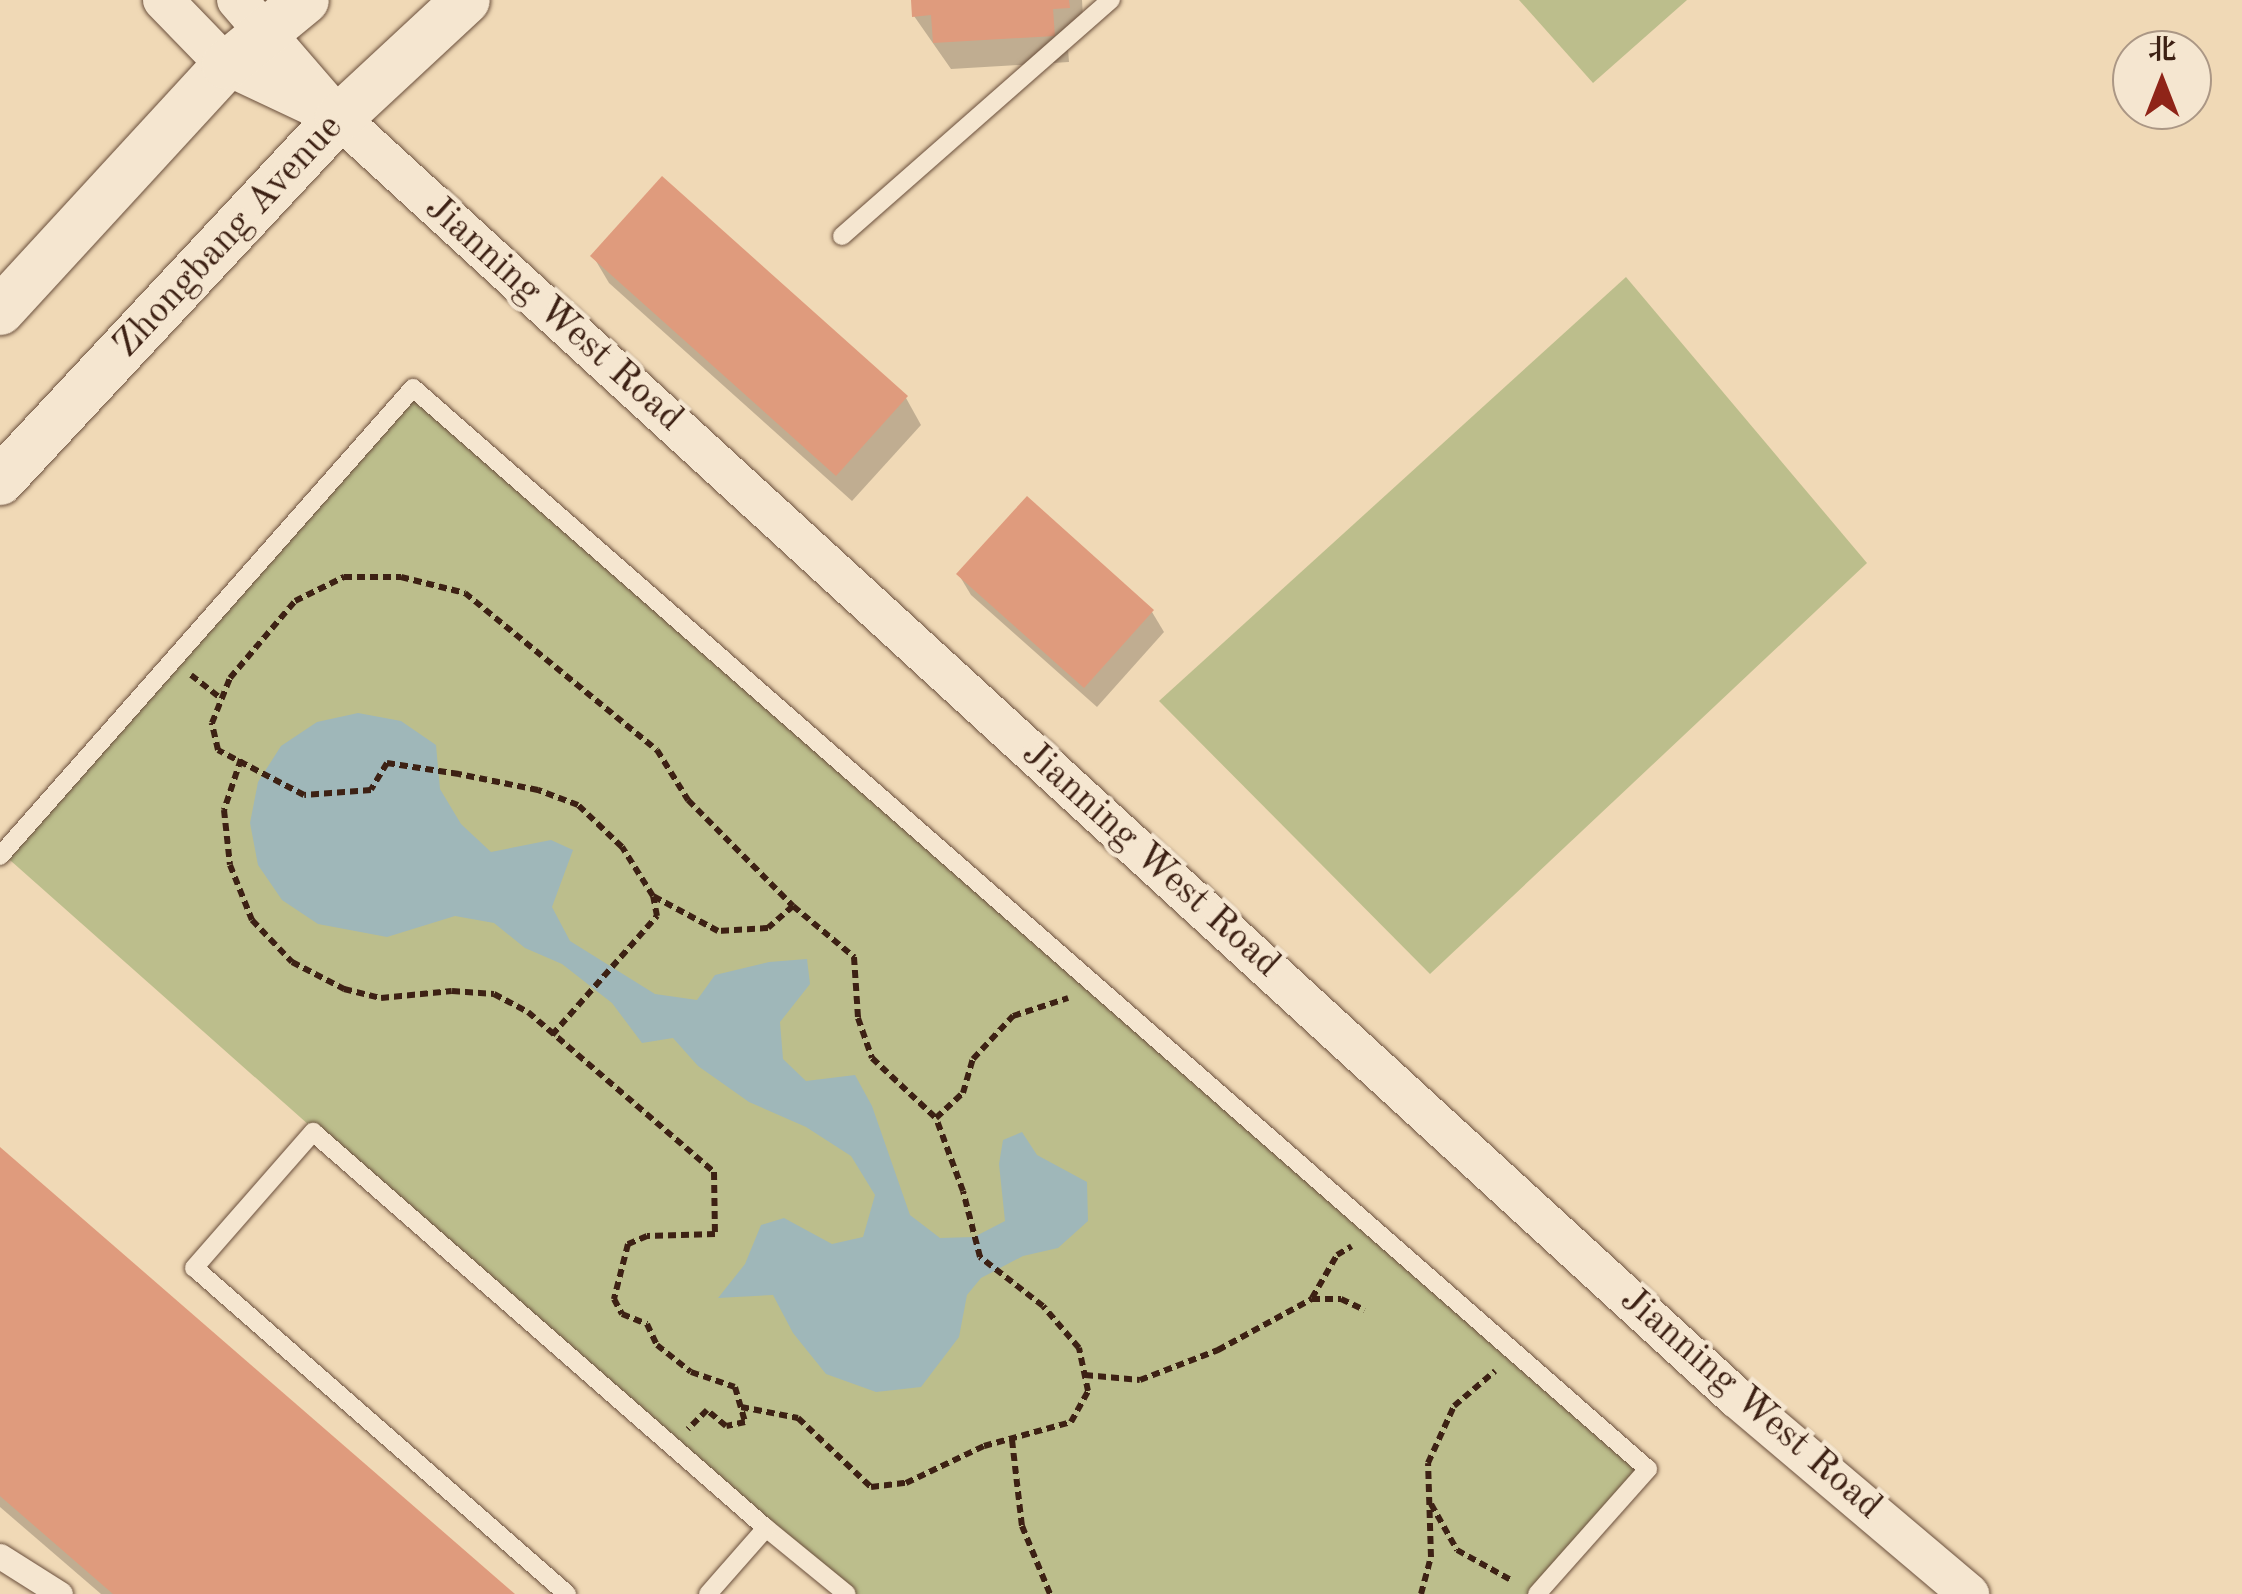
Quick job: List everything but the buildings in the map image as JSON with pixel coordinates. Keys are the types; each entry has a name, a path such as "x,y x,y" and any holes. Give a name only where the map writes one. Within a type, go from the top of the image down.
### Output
{"main road":[{"path":"0,311 226,65 253,16 305,0"},
{"name":"Zhongbang Avenue","path":"0,481 339,118 466,0"}],"street":[{"path":"163,0 226,65 339,118"},
{"path":"253,16 339,118"},
{"name":"Jianning West Road","path":"339,118 1737,1398 1969,1594"},
{"path":"0,1556 60,1594"}],"lane":[{"path":"842,236 1111,0"},
{"path":"0,856 414,388 1648,1469 1539,1592"},
{"path":"567,1594 194,1268 313,1132 671,1446 847,1594"},
{"path":"708,1594 766,1528"}],"path":[{"path":"552,1035 657,916 653,896 622,847 578,806 538,790 387,763 371,790 304,796 218,750 212,722 230,678 295,601 344,577 401,577 466,593 657,750 688,800 792,906 854,958 858,1018 872,1058 936,1118 972,1220 980,1257 1043,1306 1079,1348 1088,1391 1070,1422 984,1446 906,1482 871,1487 798,1418 741,1407"},
{"path":"172,661 222,699"},
{"path":"240,759 224,810 230,864 252,920 292,962 344,988 380,998 452,991 494,994 528,1012 714,1172 715,1234 648,1236 628,1244 614,1300 622,1314 648,1324 657,1345 691,1372 736,1386 745,1422 726,1426 707,1410 671,1446"},
{"path":"653,896 718,930 768,928 792,906"},
{"path":"936,1118 964,1092 973,1059 1014,1016 1097,986"},
{"path":"1312,1300 1338,1254 1378,1232"},
{"path":"1085,1375 1140,1380 1218,1350 1312,1300 1342,1300 1365,1310"},
{"path":"1421,1594 1431,1557 1428,1462 1454,1406 1516,1354"},
{"path":"1012,1440 1022,1526 1050,1594"},
{"path":"1430,1503 1457,1550 1494,1573 1539,1592"}],"green space":[{"path":"1519,0 1687,0 1593,83"},
{"path":"1626,277 1867,563 1430,974 1159,701"},
{"path":"413,388 1648,1469 1537,1594 850,1594 671,1446 2,853"}],"water":[{"path":"358,713 401,721 436,745 440,789 461,824 491,852 551,840 573,850 552,907 570,941 655,994 697,1000 715,975 769,962 807,959 810,984 780,1022 783,1059 806,1081 855,1075 872,1106 910,1215 940,1238 974,1237 1005,1221 999,1164 1003,1140 1022,1132 1037,1155 1087,1182 1088,1221 1058,1248 1023,1256 981,1278 967,1295 959,1337 921,1387 876,1392 826,1374 793,1333 773,1295 718,1298 745,1264 761,1225 784,1218 832,1244 863,1237 875,1195 851,1156 806,1127 749,1102 698,1066 673,1038 642,1043 612,1003 562,964 525,948 494,923 455,916 387,937 318,924 282,900 258,865 250,823 258,782 281,746 317,722"}]}
